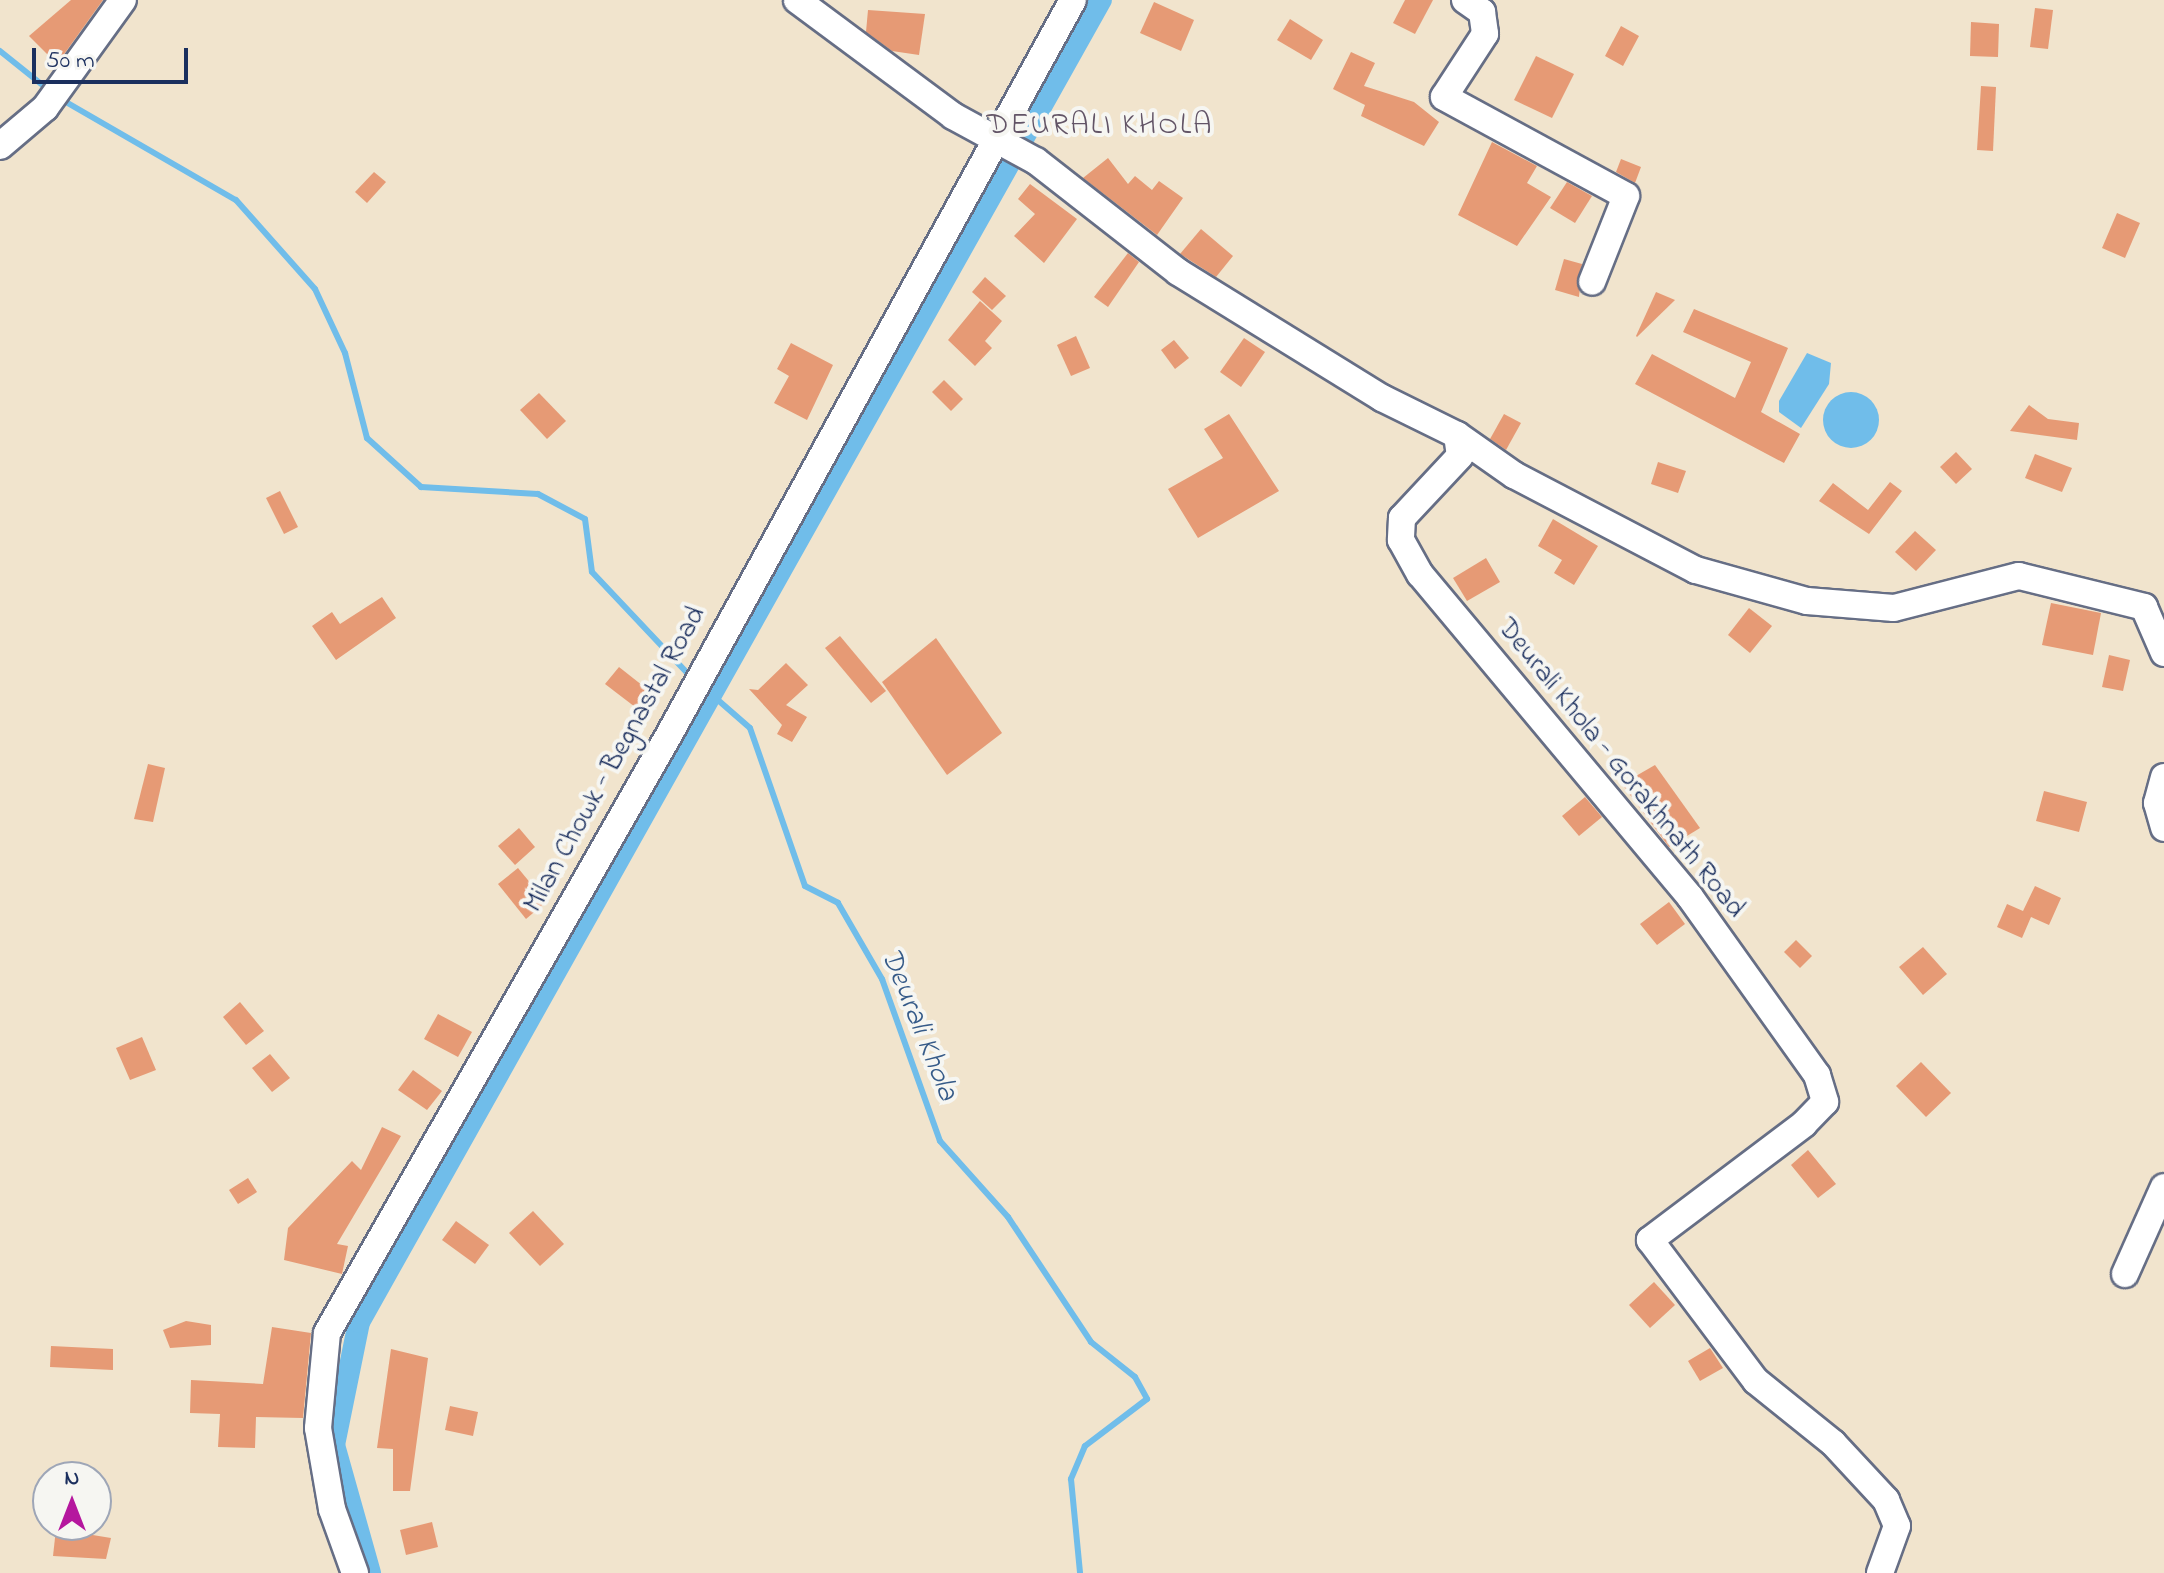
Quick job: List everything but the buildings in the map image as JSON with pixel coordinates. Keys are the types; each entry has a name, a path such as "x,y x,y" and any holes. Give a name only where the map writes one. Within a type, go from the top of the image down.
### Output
{"street":[{"path":"0,146 45,108 123,0"},
{"path":"797,0 953,116 1002,137 1036,161 1178,272 1382,398 1457,435 1514,475 1696,570 1807,601 1894,608 2019,576 2144,607 2164,653"},
{"name":"Milan Chowk - Begnastal Road","path":"355,1573 332,1509 318,1428 327,1333 670,733 1002,137 1073,0"},
{"path":"1465,0 1482,12 1485,34 1444,97 1626,196 1592,282"},
{"name":"Deurali Khola - Gorakhnath Road","path":"1457,435 1460,456 1402,518 1401,540 1413,563 1690,897 1817,1075 1825,1102 1804,1124 1650,1240 1756,1381 1833,1443 1886,1500 1897,1526 1880,1573"},
{"path":"2164,777 2157,803 2164,828"},
{"path":"2125,1274 2164,1187"}],"water":[{"path":"1807,353 1831,363 1829,384 1801,428 1779,412 1779,401"},
{"path":"1851,392 1871,400 1879,420 1871,440 1851,448 1831,440 1823,420 1831,400"}],"waterway":[{"path":"370,1573 334,1445 359,1322 1101,0"},
{"name":"Deurali Khola","path":"0,51 50,91"},
{"name":"Deurali Khola","path":"59,98 236,200 315,289 345,353 367,438 421,487 538,494 585,519 592,572 691,677"},
{"name":"Deurali Khola","path":"703,687 750,728 805,886 838,903 882,979 940,1141 1008,1217 1091,1342 1135,1377 1147,1399 1085,1446 1071,1479 1080,1573"}],"district":[{"name":"DEURALI KHOLA","path":"1100,126"}]}
